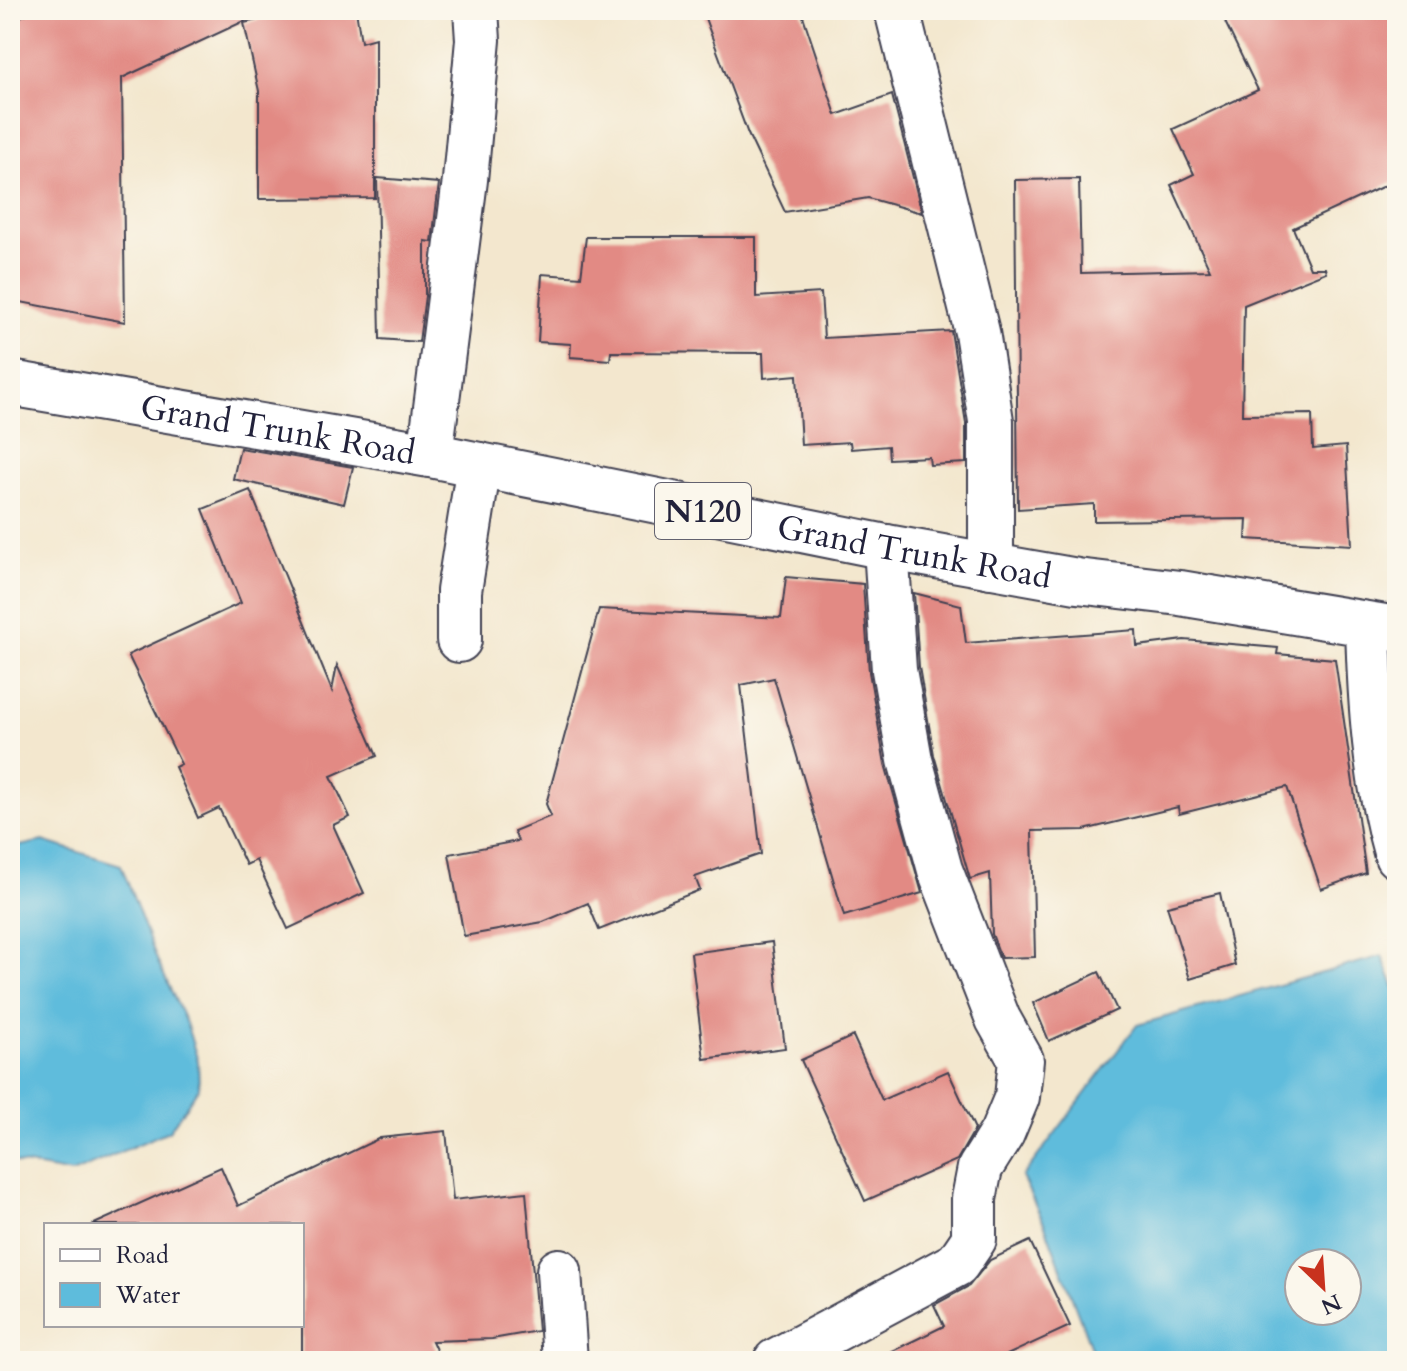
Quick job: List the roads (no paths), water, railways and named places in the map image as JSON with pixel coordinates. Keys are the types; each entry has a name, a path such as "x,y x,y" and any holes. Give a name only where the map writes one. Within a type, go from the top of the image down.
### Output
{"main road":[{"path":"430,455 465,180 478,40 476,10"},
{"path":"897,10 977,332 991,421 991,566"},
{"name":"Grand Trunk Road","path":"10,383 430,455 991,566 1382,627"},
{"path":"459,640 459,591 479,465"},
{"path":"776,1361 957,1264 974,1239 974,1199 980,1168 1002,1133 1017,1097 1021,1060 998,1019 940,870 910,760 894,670 886,547"},
{"path":"1382,627 1376,764 1382,805 1397,856"},
{"path":"559,1271 565,1361"}],"water":[{"path":"43,841 121,865 158,962 186,1023 198,1061 199,1088 169,1131 72,1173 10,1162 10,848"},
{"path":"1382,956 1397,993 1397,1361 1096,1361 1044,1223 1022,1177 1137,1025"}]}
